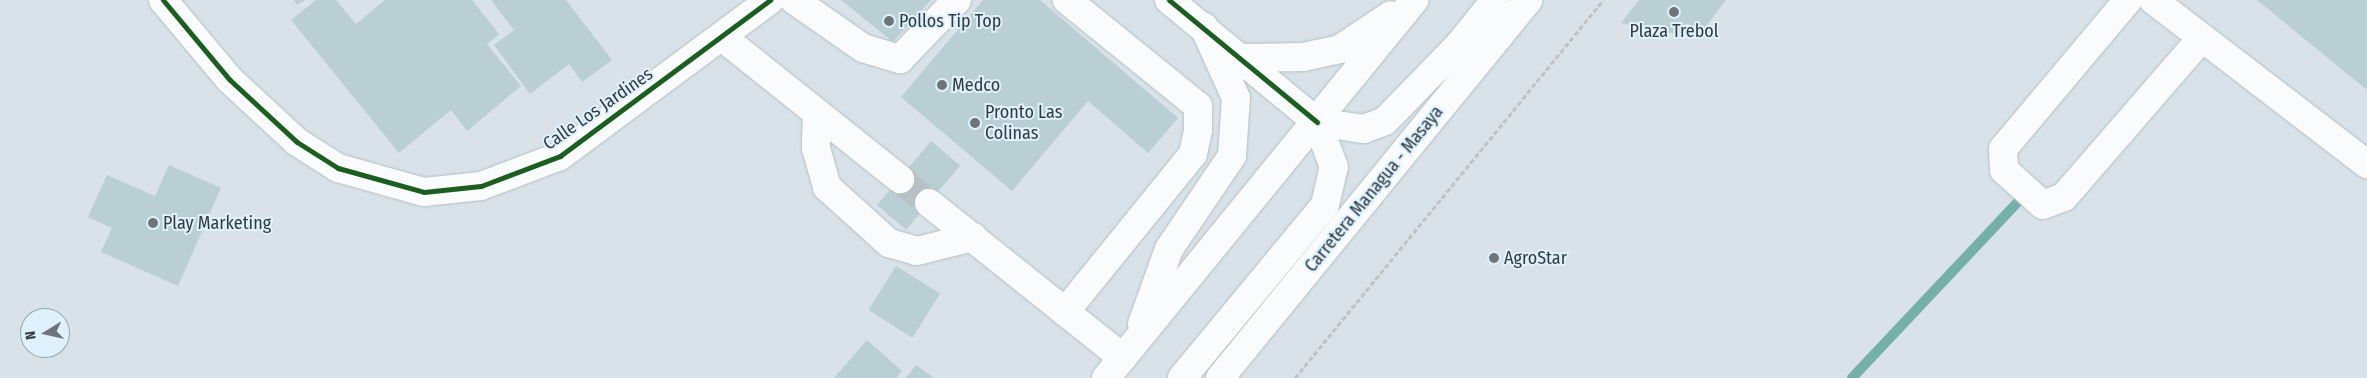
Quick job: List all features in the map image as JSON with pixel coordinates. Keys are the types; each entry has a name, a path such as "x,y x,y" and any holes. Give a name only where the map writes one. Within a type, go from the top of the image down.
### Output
{"main road":[{"name":"Calle Los Jardines","path":"163,0 230,80 297,142 338,168 424,192 481,186 560,156 770,0"},
{"path":"794,0 864,48 900,59 957,0"},
{"path":"1065,312 1193,154 1198,130 1198,106 1067,0"},
{"path":"1169,0 1317,122 1334,167 1324,205 1182,378"},
{"path":"1240,58 1303,57 1340,49 1413,0"},
{"path":"1122,360 1317,122 1413,0"},
{"path":"1317,122 1364,129 1385,122 1419,89 1495,0"},
{"name":"Carretera Managua - Masaya","path":"1220,378 1528,0"},
{"path":"2128,0 2003,149 2004,170 2043,205 2064,197 2200,39"},
{"path":"2153,0 2200,39 2367,164"},
{"path":"1122,360 1169,249 1232,156 1236,98 1204,27"},
{"path":"722,37 900,179"},
{"path":"817,113 816,148 827,187 889,243 916,251 973,238"},
{"path":"929,203 1122,360"}],"path":[{"path":"1295,378 1603,0"}],"building":[{"path":"294,0 305,0 297,5"},
{"path":"316,0 336,0 356,24 385,0 472,0 499,34 487,44 521,86 467,131 451,110 399,153 291,20"},
{"path":"491,0 566,0 612,60 582,82 569,64 530,94 494,45 514,30"},
{"name":"Pollos Tip Top","path":"841,0 931,0 893,42"},
{"path":"983,0 1040,0 1178,118 1148,153 1088,101 1012,191 901,97"},
{"name":"Plaza Trebol","path":"1639,0 1726,0 1697,38 1621,23"},
{"path":"2257,0 2367,0 2367,90"},
{"path":"931,141 960,165 906,230 877,205"},
{"name":"Play Marketing","path":"169,165 221,188 178,286 101,252 112,228 88,217 107,175 155,196"},
{"path":"896,266 940,294 913,338 868,310"},
{"path":"867,340 902,371 896,378 834,378"},
{"path":"916,365 934,378 906,378"}],"waterway":[{"path":"1852,378 2019,201"}],"tunnel":[{"path":"900,179 929,203"}],"cycle path":[{"path":"163,0 230,80 297,142 338,168 424,192 481,186 560,156 770,0"},
{"path":"1169,0 1317,122"}],"place":[{"name":"Plaza Trebol","path":"1674,12"},
{"name":"Pollos Tip Top","path":"889,21"},
{"name":"Medco","path":"942,85"},
{"name":"Pronto Las Colinas","path":"975,123"},
{"name":"Play Marketing","path":"153,223"},
{"name":"AgroStar","path":"1494,258"}]}
